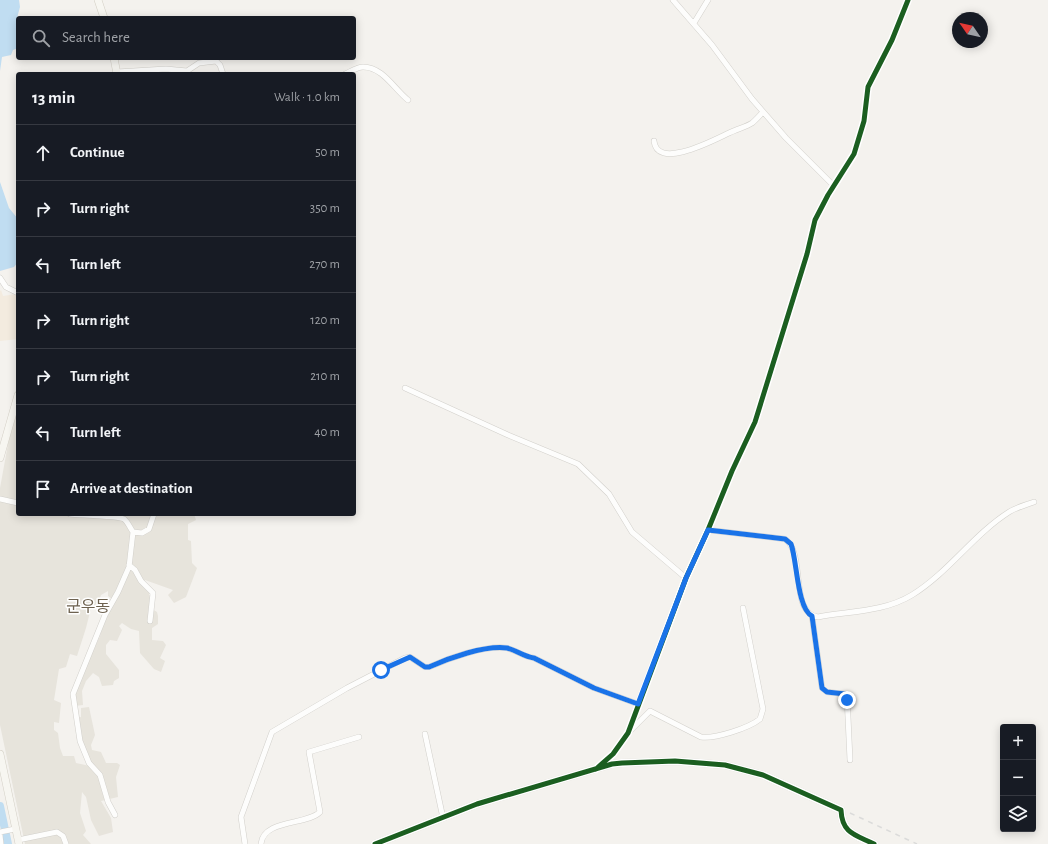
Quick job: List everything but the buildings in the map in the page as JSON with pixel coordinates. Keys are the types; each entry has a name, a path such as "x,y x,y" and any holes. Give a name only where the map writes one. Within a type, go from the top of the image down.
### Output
{"street":[{"path":"98,0 103,16"},
{"path":"673,0 694,23 763,112 834,186"},
{"path":"694,23 708,0"},
{"path":"628,734 686,578 708,530 732,471 755,422 807,254 816,220 860,140 868,87 892,40 908,0"},
{"path":"114,60 117,72"},
{"path":"129,72 166,69 187,71 199,63 216,61 220,65 222,72"},
{"path":"350,72 362,67 372,69 385,76 408,100"},
{"path":"654,141 656,148 659,151 665,153 682,153 752,123 763,112"},
{"path":"0,278 6,287 16,292"},
{"path":"405,388 448,409 481,421 508,435 578,464 609,494 632,532 686,578"},
{"path":"0,458 16,402"},
{"path":"0,499 16,503"},
{"path":"708,530 785,539 788,541 793,550 800,593 807,612 812,616 818,617 885,607 905,598 933,580 1002,517 1017,507 1034,502"},
{"path":"86,516 102,516"},
{"path":"115,516 125,519 133,532 129,565 118,592 105,615 99,633 74,691 73,699 80,741 90,763 100,775 108,802 115,815"},
{"path":"133,532 142,533 149,529 153,516"},
{"path":"129,565 135,570 142,582 153,593 150,621"},
{"path":"596,769 613,754 628,734 650,711 701,737 707,738 741,728 760,719 763,709 743,608"},
{"path":"812,616 822,688 827,692 845,694 847,696 850,760"},
{"path":"245,844 241,817 272,732 347,688 405,658 410,657 425,667 429,667 453,656 508,648 527,657 534,658 594,688 638,704"},
{"path":"425,734 443,818"},
{"path":"261,844 263,836 266,832 289,822 316,816 320,812 309,752 359,737"},
{"path":"0,754 12,830 18,842 57,832 63,836 66,844"},
{"path":"375,844 477,804 596,769 617,764 675,761 712,762 744,769 778,781 842,810 844,826 848,831 874,844"},
{"path":"1,844 0,834 12,830"}],"shaded area":[{"path":"1,290 3,296 16,294 16,339 0,341"},
{"path":"16,411 16,516 195,516 196,520 188,524 188,540 191,541 192,563 197,568 186,597 174,603 168,595 173,590 145,580 143,583 148,588 152,609 157,612 158,616 158,624 152,628 152,640 163,641 166,645 160,658 165,661 161,672 154,669 140,653 139,631 131,629 122,623 119,626 122,630 117,641 110,640 106,645 106,654 119,670 119,678 114,681 113,685 102,686 99,677 93,673 86,681 82,691 83,705 75,706 74,694 100,636 106,615 115,601 108,596 108,591 101,595 97,608 91,608 77,656 70,654 66,667 59,669 54,700 61,703 59,723 54,722 54,730 58,733 60,748 63,756 74,756 76,763 90,766 87,760 77,718 81,717 81,708 89,707 95,735 91,745 92,750 101,752 106,763 117,763 120,765 116,777 118,797 101,801 111,818 113,832 99,836 91,820 86,797 82,792 80,813 86,831 83,835 91,844 25,844 0,725 0,488 12,422"}],"water":[{"path":"0,0 19,0 20,7 18,16 16,16 16,49 13,50 11,55 2,57 0,71"},
{"path":"0,182 9,208 16,217 16,264 14,267 0,271"}],"waterway":[{"path":"0,806 8,844"}],"railway":[{"path":"850,813 917,844"}],"cycle path":[{"path":"596,769 613,754 628,733 686,578 708,530 732,471 755,422 807,254 815,220 828,195 854,154 864,121 868,87 892,40 908,0"},
{"path":"375,844 477,804 612,764 675,761 725,765 763,775 841,810 842,818 847,829 856,836 874,844"}],"district":[{"name":"군우동","path":"88,607"}],"route":[{"path":"381,670 410,657 425,667 429,667 453,656 508,648 521,655 534,658 594,688 638,704 686,578 708,530 785,539 791,544 800,593 807,612 812,616 822,688 827,692 845,694 847,696 847,700"}]}
